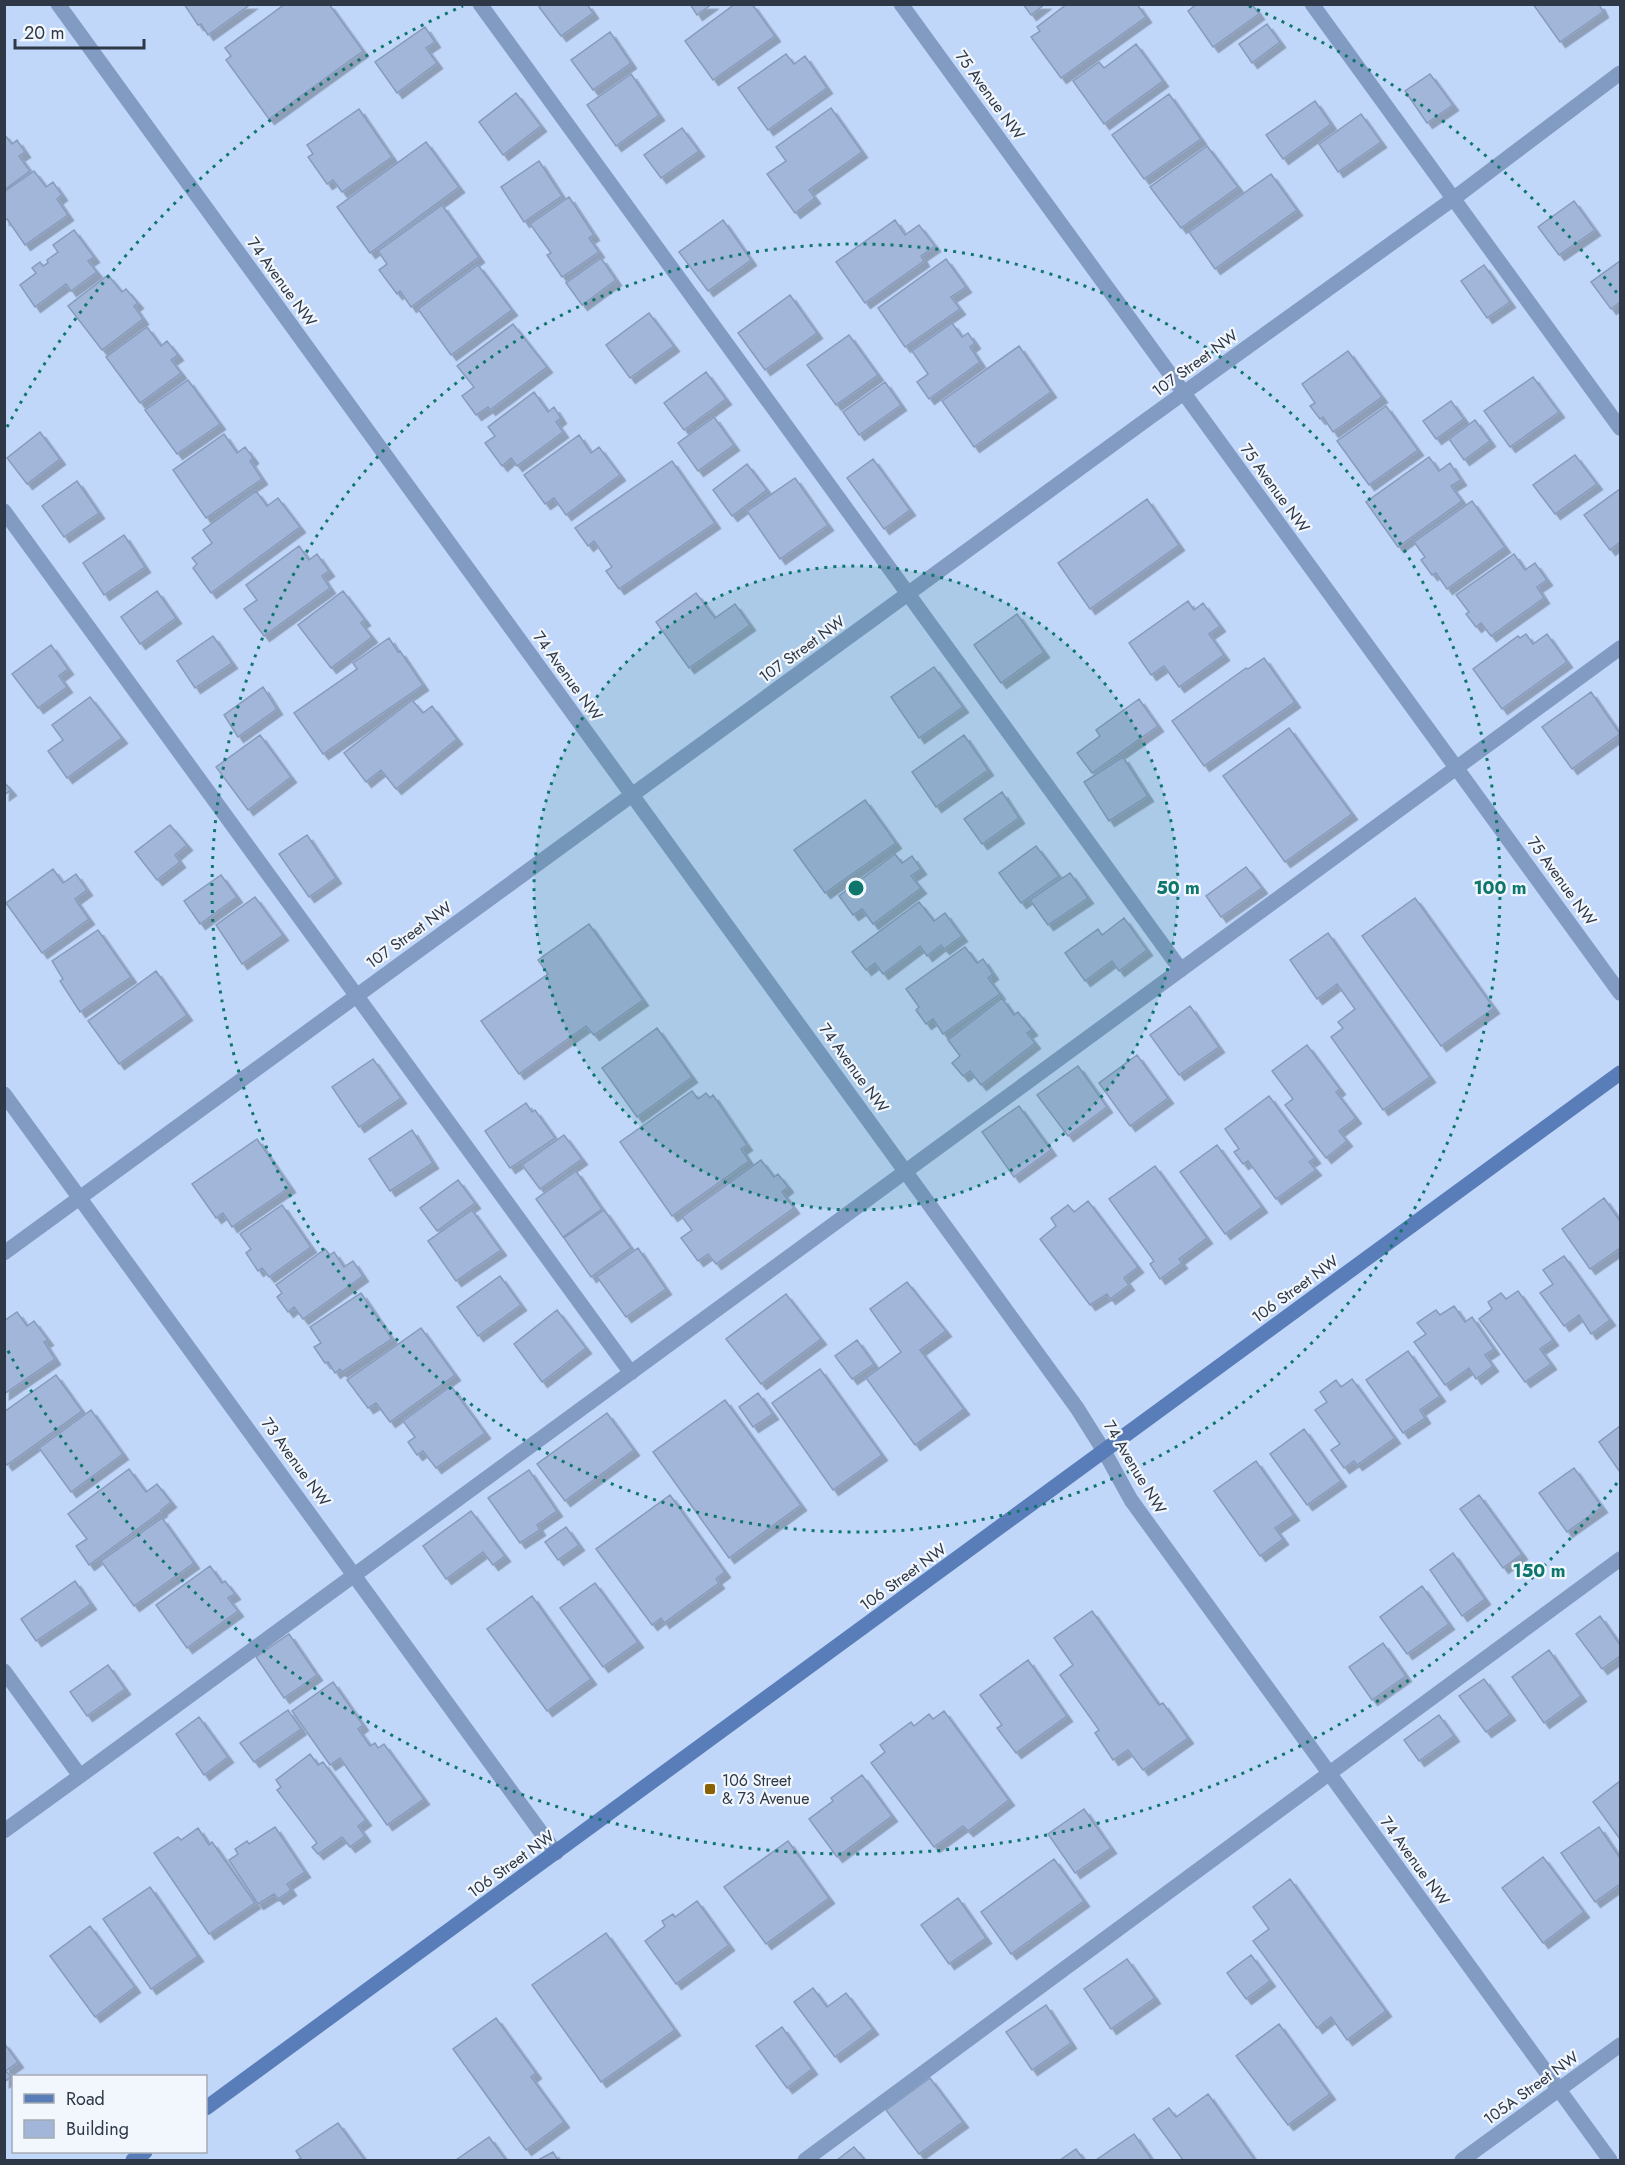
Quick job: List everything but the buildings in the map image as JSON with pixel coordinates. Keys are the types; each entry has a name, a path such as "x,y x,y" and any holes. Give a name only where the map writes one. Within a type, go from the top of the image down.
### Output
{"street":[{"name":"74 Avenue NW","path":"58,4 907,1171 1077,1408 1131,1500 1610,2160"},
{"path":"480,4 1181,970"},
{"name":"75 Avenue NW","path":"902,4 1620,993"},
{"path":"1312,4 1620,428"},
{"name":"107 Street NW","path":"4,1253 1453,199 1620,73"},
{"path":"4,511 631,1373"},
{"path":"4,1831 1620,648"},
{"name":"106 Street NW","path":"207,2107 1620,1073"},
{"name":"73 Avenue NW","path":"4,1094 556,1853"},
{"path":"805,2160 1620,1559"},
{"path":"4,1671 80,1776"},
{"name":"105A Street NW","path":"1462,2160 1620,2045"}],"place":[{"name":"106 Street & 73 Avenue","path":"710,1789"}]}
